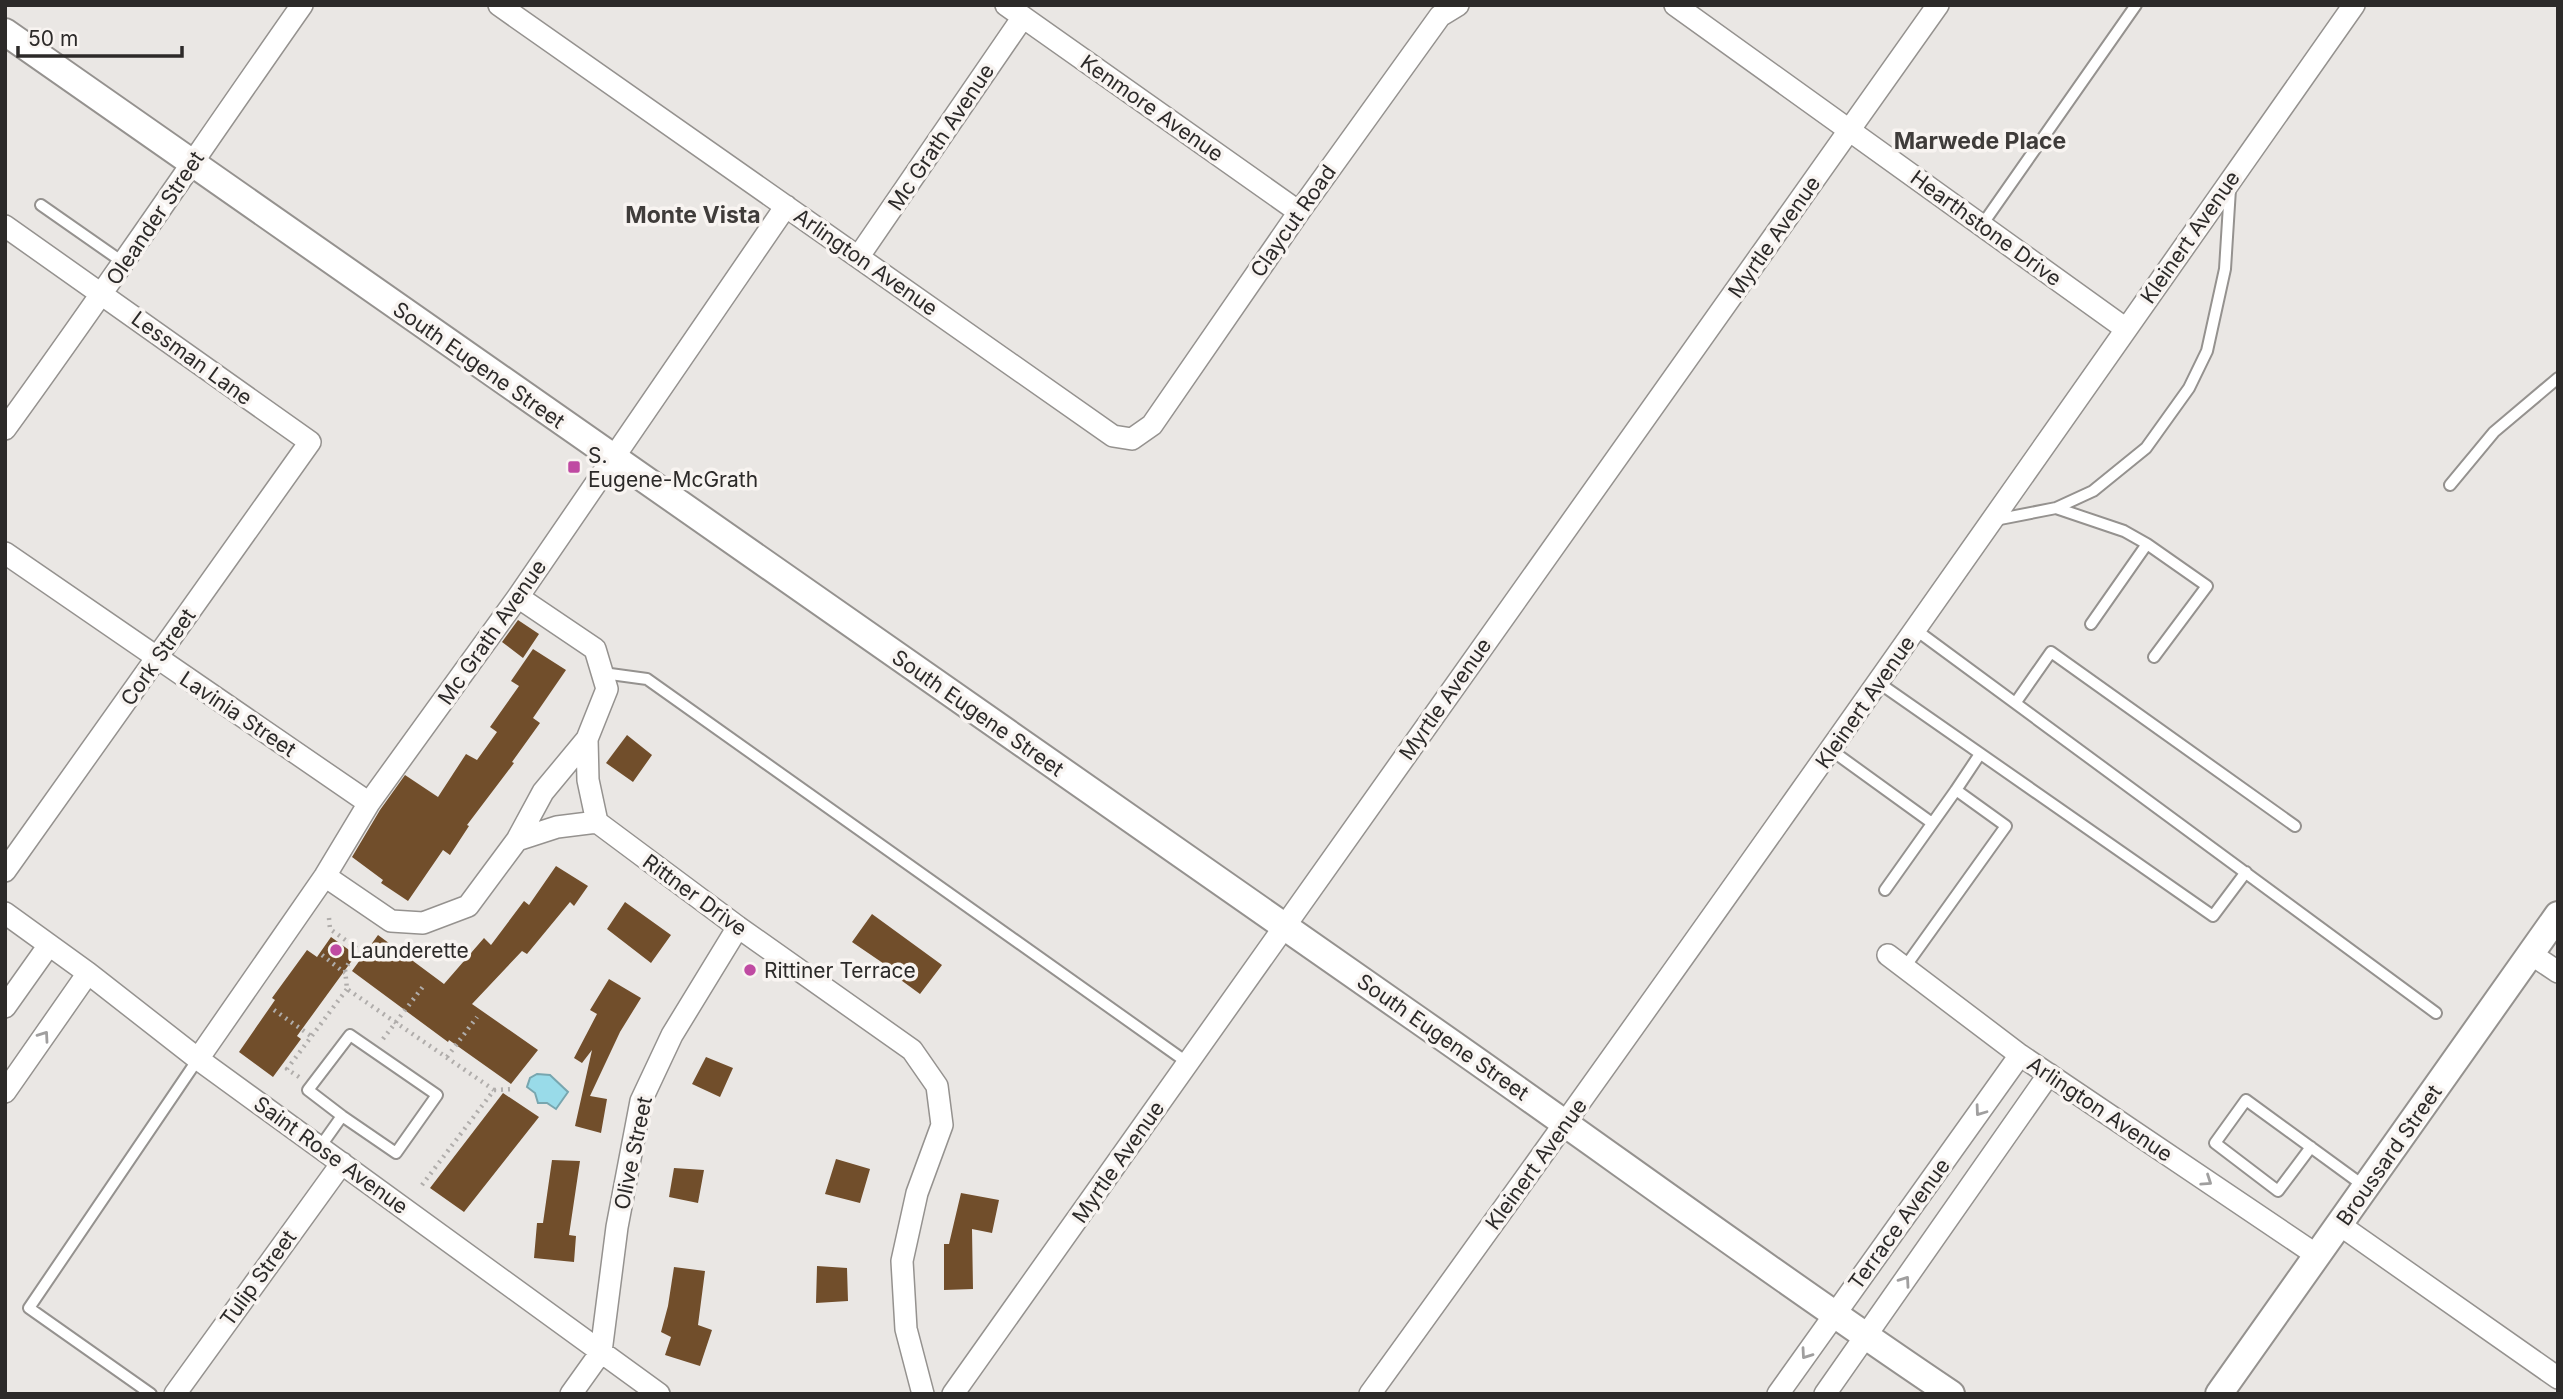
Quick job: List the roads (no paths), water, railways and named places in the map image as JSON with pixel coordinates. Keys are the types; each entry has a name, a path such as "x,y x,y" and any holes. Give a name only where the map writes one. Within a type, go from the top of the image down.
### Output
{"street":[{"name":"Oleander Street","path":"5,429 103,294 302,5"},
{"name":"Arlington Avenue","path":"499,5 1113,436 1132,439"},
{"name":"Claycut Road","path":"1132,439 1152,425 1299,212 1440,16 1458,5"},
{"name":"Hearthstone Drive","path":"1675,5 2126,329"},
{"name":"Myrtle Avenue","path":"953,1394 1938,5"},
{"name":"Kleinert Avenue","path":"1370,1394 1831,750 2354,5"},
{"name":"Mc Grath Avenue","path":"859,256 1014,11"},
{"name":"Kenmore Avenue","path":"1014,11 1299,212"},
{"name":"South Eugene Street","path":"5,32 1566,1123 1834,1315 1951,1394"},
{"name":"Mc Grath Avenue","path":"198,1059 325,876 369,803 518,597 786,206"},
{"name":"Lessman Lane","path":"5,226 310,442"},
{"name":"Cork Street","path":"5,871 310,442"},
{"name":"Lavinia Street","path":"5,553 369,803"},
{"path":"325,876 391,921 423,923 468,906 517,839 543,792 587,739 607,690 595,649 518,597"},
{"path":"517,839 557,827 597,822 588,780 587,739"},
{"name":"Rittner Drive","path":"597,822 738,927 912,1050 937,1086 942,1125 917,1194 902,1261 906,1329 923,1394"},
{"name":"Saint Rose Avenue","path":"5,913 88,973 198,1059 659,1394"},
{"name":"Broussard Street","path":"2220,1394 2558,915"},
{"name":"Olive Street","path":"571,1394 601,1352 617,1227 640,1101 672,1035 738,927"},
{"path":"5,1007 49,944"},
{"path":"2531,954 2558,972"},
{"name":"Arlington Avenue","path":"1896,961 2020,1055 2318,1256"},
{"path":"5,1092 88,973"},
{"name":"Terrace Avenue","path":"1778,1394 2020,1055"},
{"name":"Terrace Avenue","path":"1825,1394 2049,1074"},
{"name":"Tulip Street","path":"175,1394 342,1163"},
{"path":"2340,1225 2558,1378"}],"lane":[{"path":"1982,225 2136,5"},
{"path":"1993,520 2056,508 2093,491 2146,447 2189,388 2207,351 2225,268 2230,181"},
{"path":"41,205 124,263"},
{"path":"2450,485 2494,432 2558,378"},
{"path":"2056,508 2124,531 2207,586 2154,657"},
{"path":"2091,624 2147,544"},
{"path":"1916,630 2436,1013"},
{"path":"2016,702 2051,652 2295,826"},
{"path":"603,673 647,679 1188,1063"},
{"path":"1878,683 2213,916 2246,872"},
{"path":"1831,750 1932,823"},
{"path":"1885,890 1980,754"},
{"path":"1896,961 2006,826 1956,790"},
{"path":"350,1035 438,1095 396,1153 342,1116 308,1090 350,1035"},
{"path":"151,1394 29,1308 198,1059"},
{"path":"2311,1147 2278,1191 2215,1143 2246,1100 2311,1147 2366,1188"},
{"path":"320,1147 342,1116"}],"water":[{"path":"537,1074 550,1075 568,1092 556,1109 547,1103 538,1103 535,1093 527,1087 530,1078"}],"place":[{"name":"S. Eugene-McGrath","path":"574,467"},
{"name":"Launderette","path":"336,950"},
{"name":"Rittiner Terrace","path":"750,970"}],"district":[{"name":"Marwede Place","path":"1980,141"},
{"name":"Monte Vista","path":"693,215"}]}
